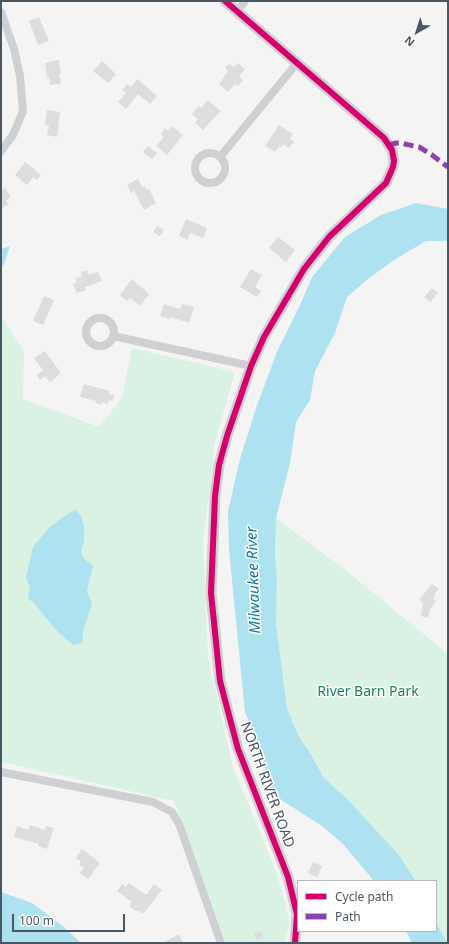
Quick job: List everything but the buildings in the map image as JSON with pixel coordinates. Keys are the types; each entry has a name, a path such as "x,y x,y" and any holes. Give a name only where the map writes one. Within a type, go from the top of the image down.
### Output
{"street":[{"path":"220,157 297,62 225,1"},
{"path":"237,11 245,1"},
{"path":"1,12 14,49 20,76 23,111 13,135 1,151"},
{"name":"NORTH RIVER ROAD","path":"295,943 297,914 288,877 238,749 220,681 212,593 215,496 219,465 251,366 264,337 304,269 329,237 386,182 393,167 394,161 392,150 384,138 297,62"},
{"path":"113,336 251,366"},
{"path":"1,772 153,802 172,812 178,824 221,943"}],"green space":[{"path":"1,316 24,352 23,399 99,427 122,398 132,348 235,372 213,449 214,455 203,541 208,658 233,767 277,874 290,923 284,943 226,943 174,801 1,762"},
{"name":"River Barn Park","path":"276,518 349,573 448,654 448,943 437,924 437,880 415,880 398,854 350,802 323,777 312,756 299,737 287,708 276,624 277,576 275,556"}],"water":[{"name":"Milwaukee River","path":"416,203 448,209 448,241 426,241 394,260 347,297 335,333 315,371 310,400 296,422 290,463 276,518 276,624 287,708 299,737 312,756 323,777 350,802 398,854 415,880 373,880 343,844 322,826 272,794 261,752 245,712 229,550 228,511 240,459 256,408 277,352 312,277 345,237 381,215"},
{"path":"10,246 4,264 1,267 1,249"},
{"path":"75,510 81,515 84,527 84,542 81,551 83,558 93,566 87,590 92,605 84,627 82,643 73,645 57,631 33,602 28,599 30,588 26,577 33,547 49,528 64,516"},
{"path":"1,892 32,903 63,926 81,943 1,943"},
{"path":"437,924 447,943 412,943 406,932 437,932"}],"marked path":[{"path":"389,145 400,143 419,147 448,167"}],"cycle path":[{"path":"225,1 384,138 392,150 394,161 386,183 329,237 304,269 264,337 251,366 227,436 219,465 215,496 211,593 220,681 238,749 288,877 297,914 295,943"}]}
